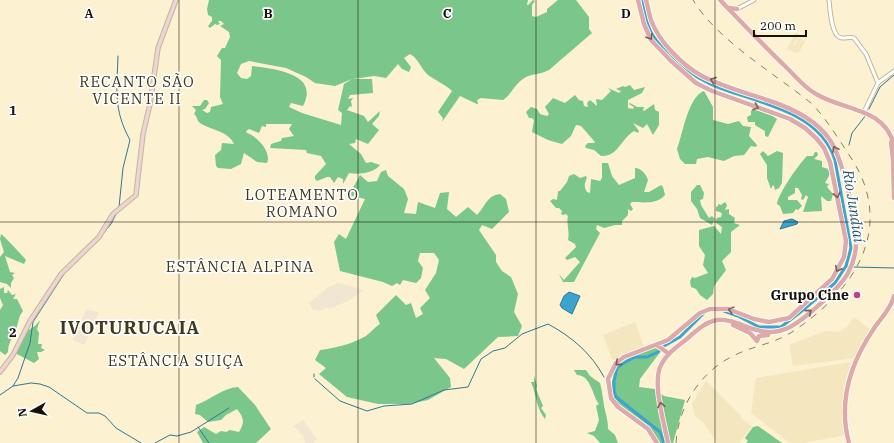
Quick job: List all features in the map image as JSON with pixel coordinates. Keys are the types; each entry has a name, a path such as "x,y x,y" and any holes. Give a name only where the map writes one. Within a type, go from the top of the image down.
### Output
{"main road":[{"path":"0,372 13,355 30,321 61,274 99,237 113,214 136,195 143,134 150,104 158,48 176,0"},
{"path":"638,0 644,24 651,40 696,84 790,119 805,128 817,138 824,148 830,162 845,232 846,248 836,274 824,288 788,318 769,322 754,319 728,309 710,309 700,312 678,333 658,346 624,357 616,363 610,375 608,385 609,394 614,402 648,429 657,443"},
{"path":"646,0 651,20 657,32 675,54 692,69 708,78 795,111 813,122 821,130 829,139 839,159 855,227 855,251 851,266 844,280 834,291 790,327 776,334 759,336 757,341 748,332 716,320"},
{"path":"721,0 734,11 806,87 824,99 864,112 877,118 885,128 894,145"},
{"path":"885,128 892,146 894,160 894,198"},
{"path":"850,443 845,408 850,374 862,346 893,307 894,297"},
{"path":"668,443 658,381 661,365 667,353 704,325 716,320 728,321 767,332 776,332 790,327"},
{"path":"658,346 667,353"}],"street":[{"path":"734,11 754,0"},
{"path":"829,0 832,23 839,37 853,37 866,54 878,83"},
{"path":"864,112 878,83 894,71"}],"shaded area":[{"path":"796,32 800,35 793,44 795,45 799,38 802,39 798,47 803,40 805,41 798,54 787,49"},
{"path":"338,283 364,290 348,301 329,309 327,307 321,311 313,310 309,303 327,288"},
{"path":"86,310 99,312 84,345 73,340"},
{"path":"854,317 870,329 854,358 793,366 789,345 825,331 839,332 847,327"},
{"path":"635,322 644,347 615,361 612,359 603,335"},
{"path":"851,362 845,383 843,403 845,435 804,443 790,443 751,413 756,378"},
{"path":"706,381 740,415 742,419 752,426 739,443 717,443 704,423 695,416 692,404"},
{"path":"303,420 317,439 313,443 305,443 304,437 294,426"}],"green space":[{"path":"209,0 528,0 528,5 533,0 535,1 532,5 532,16 536,17 547,12 547,9 558,0 576,0 589,17 589,29 592,33 549,70 523,79 503,100 481,98 477,100 477,104 460,96 442,122 443,118 438,112 452,91 428,75 416,59 410,54 404,58 411,67 409,72 402,69 398,64 386,78 374,76 353,79 372,79 373,93 350,95 348,99 353,98 351,101 352,107 350,106 347,110 364,116 368,122 380,111 379,116 372,124 379,130 368,144 356,139 355,143 349,144 361,154 366,163 371,162 380,165 374,170 366,173 349,173 343,184 343,179 338,177 334,183 330,177 317,181 315,179 315,176 326,164 321,156 307,153 306,150 270,148 271,144 281,141 282,138 294,136 289,129 292,124 266,124 266,127 262,126 259,133 249,129 246,131 255,137 266,149 268,159 267,163 257,162 244,153 241,164 231,169 218,168 216,166 215,155 221,150 222,143 234,144 231,139 223,133 199,122 194,114 196,110 192,106 200,106 204,100 207,100 209,103 205,109 202,110 207,113 210,112 211,107 223,104 220,97 221,60 217,56 222,48 225,48 230,37 229,32 220,26 224,24 221,21 218,21 220,24 215,24 210,28 208,26 212,21 212,17 208,15 207,9","holes":["249,61 286,68 315,83 335,86 352,79 344,84 338,110 342,113 341,125 302,113 289,107 291,103 303,106 307,95 306,87 301,80 293,75 272,69 252,66 251,76 247,79 241,78 237,73 241,64"]},
{"path":"630,85 634,90 645,87 642,93 628,100 628,108 633,109 634,107 629,104 630,103 637,107 644,107 644,111 654,104 655,110 659,112 659,125 653,135 647,124 643,128 633,123 639,131 638,133 634,131 615,151 607,156 601,156 594,150 586,148 585,146 588,143 595,142 581,126 576,125 571,136 562,144 548,140 532,132 534,120 529,118 526,112 531,107 537,109 540,114 547,116 549,114 545,107 553,98 565,103 575,95 579,100 583,101 584,106 588,107 587,103 590,100 597,106 596,99 602,100 611,91 608,88 619,93 621,91 616,89"},
{"path":"704,91 713,107 713,120 728,124 739,121 743,126 751,127 749,136 757,145 756,147 751,146 744,155 734,156 724,161 708,157 697,159 696,164 685,164 680,159 677,149 687,116 694,100"},
{"path":"753,109 771,115 777,119 768,137 765,136 765,131 755,125 755,122 748,122 747,117 751,115 751,111"},
{"path":"763,151 768,156 777,151 783,153 782,183 779,188 775,190 773,185 771,189 767,178 767,165 760,154"},
{"path":"815,152 817,152 818,155 814,159 822,161 822,167 828,169 830,174 825,183 829,184 827,187 833,194 831,201 827,201 821,196 822,211 803,212 808,197 806,195 803,200 801,199 802,195 798,188 795,188 795,193 788,197 788,200 797,200 802,206 798,210 796,209 793,213 783,214 780,206 777,204 781,193 803,160 807,156 813,156"},
{"path":"602,163 608,163 612,176 619,185 635,178 635,168 637,168 643,172 648,180 644,192 649,192 661,185 665,195 654,202 632,202 630,204 633,209 631,211 628,209 628,215 622,221 622,225 604,228 597,225 596,229 600,233 574,282 563,282 559,274 564,280 580,262 575,257 567,260 565,258 576,247 575,244 568,240 568,216 566,214 561,214 562,211 559,208 556,208 550,201 553,199 557,200 558,191 560,191 567,182 569,176 574,174 580,178 586,176 585,187 587,192 590,193 591,179 600,181 602,178"},
{"path":"386,170 388,176 404,189 408,199 404,213 416,214 418,202 435,208 440,193 449,192 447,209 456,217 468,207 477,215 489,199 495,195 500,194 506,199 509,212 492,229 482,225 479,230 496,255 496,262 502,271 511,277 518,294 514,312 522,326 518,336 498,337 464,369 446,359 434,358 450,378 451,387 428,400 409,404 378,404 347,397 319,374 326,368 315,360 320,350 344,345 361,339 367,335 380,324 376,315 396,295 406,305 411,303 416,318 423,314 420,308 430,298 425,290 436,273 439,260 434,253 420,253 418,261 423,268 421,278 416,283 403,280 400,285 397,283 392,286 383,282 340,271 334,242 339,234 346,239 365,199 349,195 360,175 368,182 377,181 381,172"},
{"path":"697,185 700,185 704,193 703,199 700,200 701,205 709,218 712,216 715,219 712,225 700,218 697,209 691,201 691,192"},
{"path":"725,202 727,205 725,210 729,209 729,214 735,218 734,223 740,225 731,232 731,252 722,261 726,270 714,286 713,294 707,300 700,295 696,289 691,287 690,281 692,277 695,278 708,273 703,265 705,255 699,246 699,230 714,226 721,234 722,227 715,222 717,218 721,217 722,214 716,211 716,207 718,204 721,205"},
{"path":"1,234 26,260 24,264 5,256 10,272 15,273 12,275 14,278 11,283 11,288 7,284 0,282 0,257 4,252 0,239"},
{"path":"4,287 4,293 7,293 8,290 12,295 16,294 13,299 17,299 23,311 20,315 8,352 5,355 0,351 0,310 3,305 0,298 0,289"},
{"path":"40,320 37,329 39,333 38,344 42,344 41,348 45,350 37,352 39,359 34,363 15,353 26,332"},
{"path":"657,348 661,351 640,379 639,387 655,389 664,396 685,400 673,443 659,443 649,429 617,404 611,390 614,373 620,364 632,356 646,350"},
{"path":"574,370 586,370 590,376 600,383 608,429 615,435 618,443 600,443 594,436 587,433 595,431 599,420 596,406 599,404 591,386 585,378 577,375"},
{"path":"534,375 537,386 536,389 543,406 541,408 546,415 545,419 538,406 531,382 534,382"},
{"path":"238,387 255,405 271,429 256,443 203,443 197,432 204,427 216,434 221,431 226,432 230,430 239,432 243,420 237,409 226,415 221,420 208,422 200,415 195,414 196,405 222,392"},
{"path":"758,426 782,443 746,443 748,441 745,438 753,427"}],"water":[{"path":"792,219 798,222 797,224 780,229 784,221"},
{"path":"569,292 580,296 572,314 560,305 564,296"}],"waterway":[{"name":"Rio Jundiaí","path":"643,0 646,19 651,33 655,39 683,66 710,84 764,103 799,118 815,129 827,143 835,160 851,248 846,266 835,283 781,327 759,327 738,316 724,311"},
{"path":"118,56 118,109 130,140 123,168 119,207"},
{"path":"869,109 880,87 894,75"},
{"path":"849,145 852,133 866,115"},
{"path":"101,236 111,224 116,214"},
{"path":"73,265 79,259"},
{"path":"853,267 894,268"},
{"path":"13,386 18,378 30,343 33,322 64,274"},
{"name":"Rio Jundiaí","path":"664,443 660,432 616,397 614,391 614,381 617,368 635,357 647,357 658,352 664,346 680,337 704,313"},
{"path":"315,379 340,401 367,411 384,406 412,404 444,390 468,387 481,359 493,351 505,348 522,334 548,324 565,334 580,346 593,360 604,377"},
{"path":"0,395 13,386 31,383 49,387 87,413 99,413 105,416 116,428 141,443"},
{"path":"155,443 170,435 177,436 191,432 229,408"},
{"path":"198,427 209,443"}],"railway":[{"path":"676,443 681,416 686,404 701,381 710,371 733,356 778,339 792,332 829,303 844,286 857,267 865,247 870,225 869,202 862,178 850,156 823,117 811,103 731,42 703,14 693,0"}],"place":[{"name":"Grupo Cine","path":"857,295"}],"district":[{"name":"RECANTO SÃO VICENTE II","path":"137,90"},
{"name":"LOTEAMENTO ROMANO","path":"302,202"},
{"name":"ESTÂNCIA ALPINA","path":"240,266"},
{"name":"IVOTURUCAIA","path":"130,327"},
{"name":"ESTÂNCIA SUIÇA","path":"176,360"}]}
